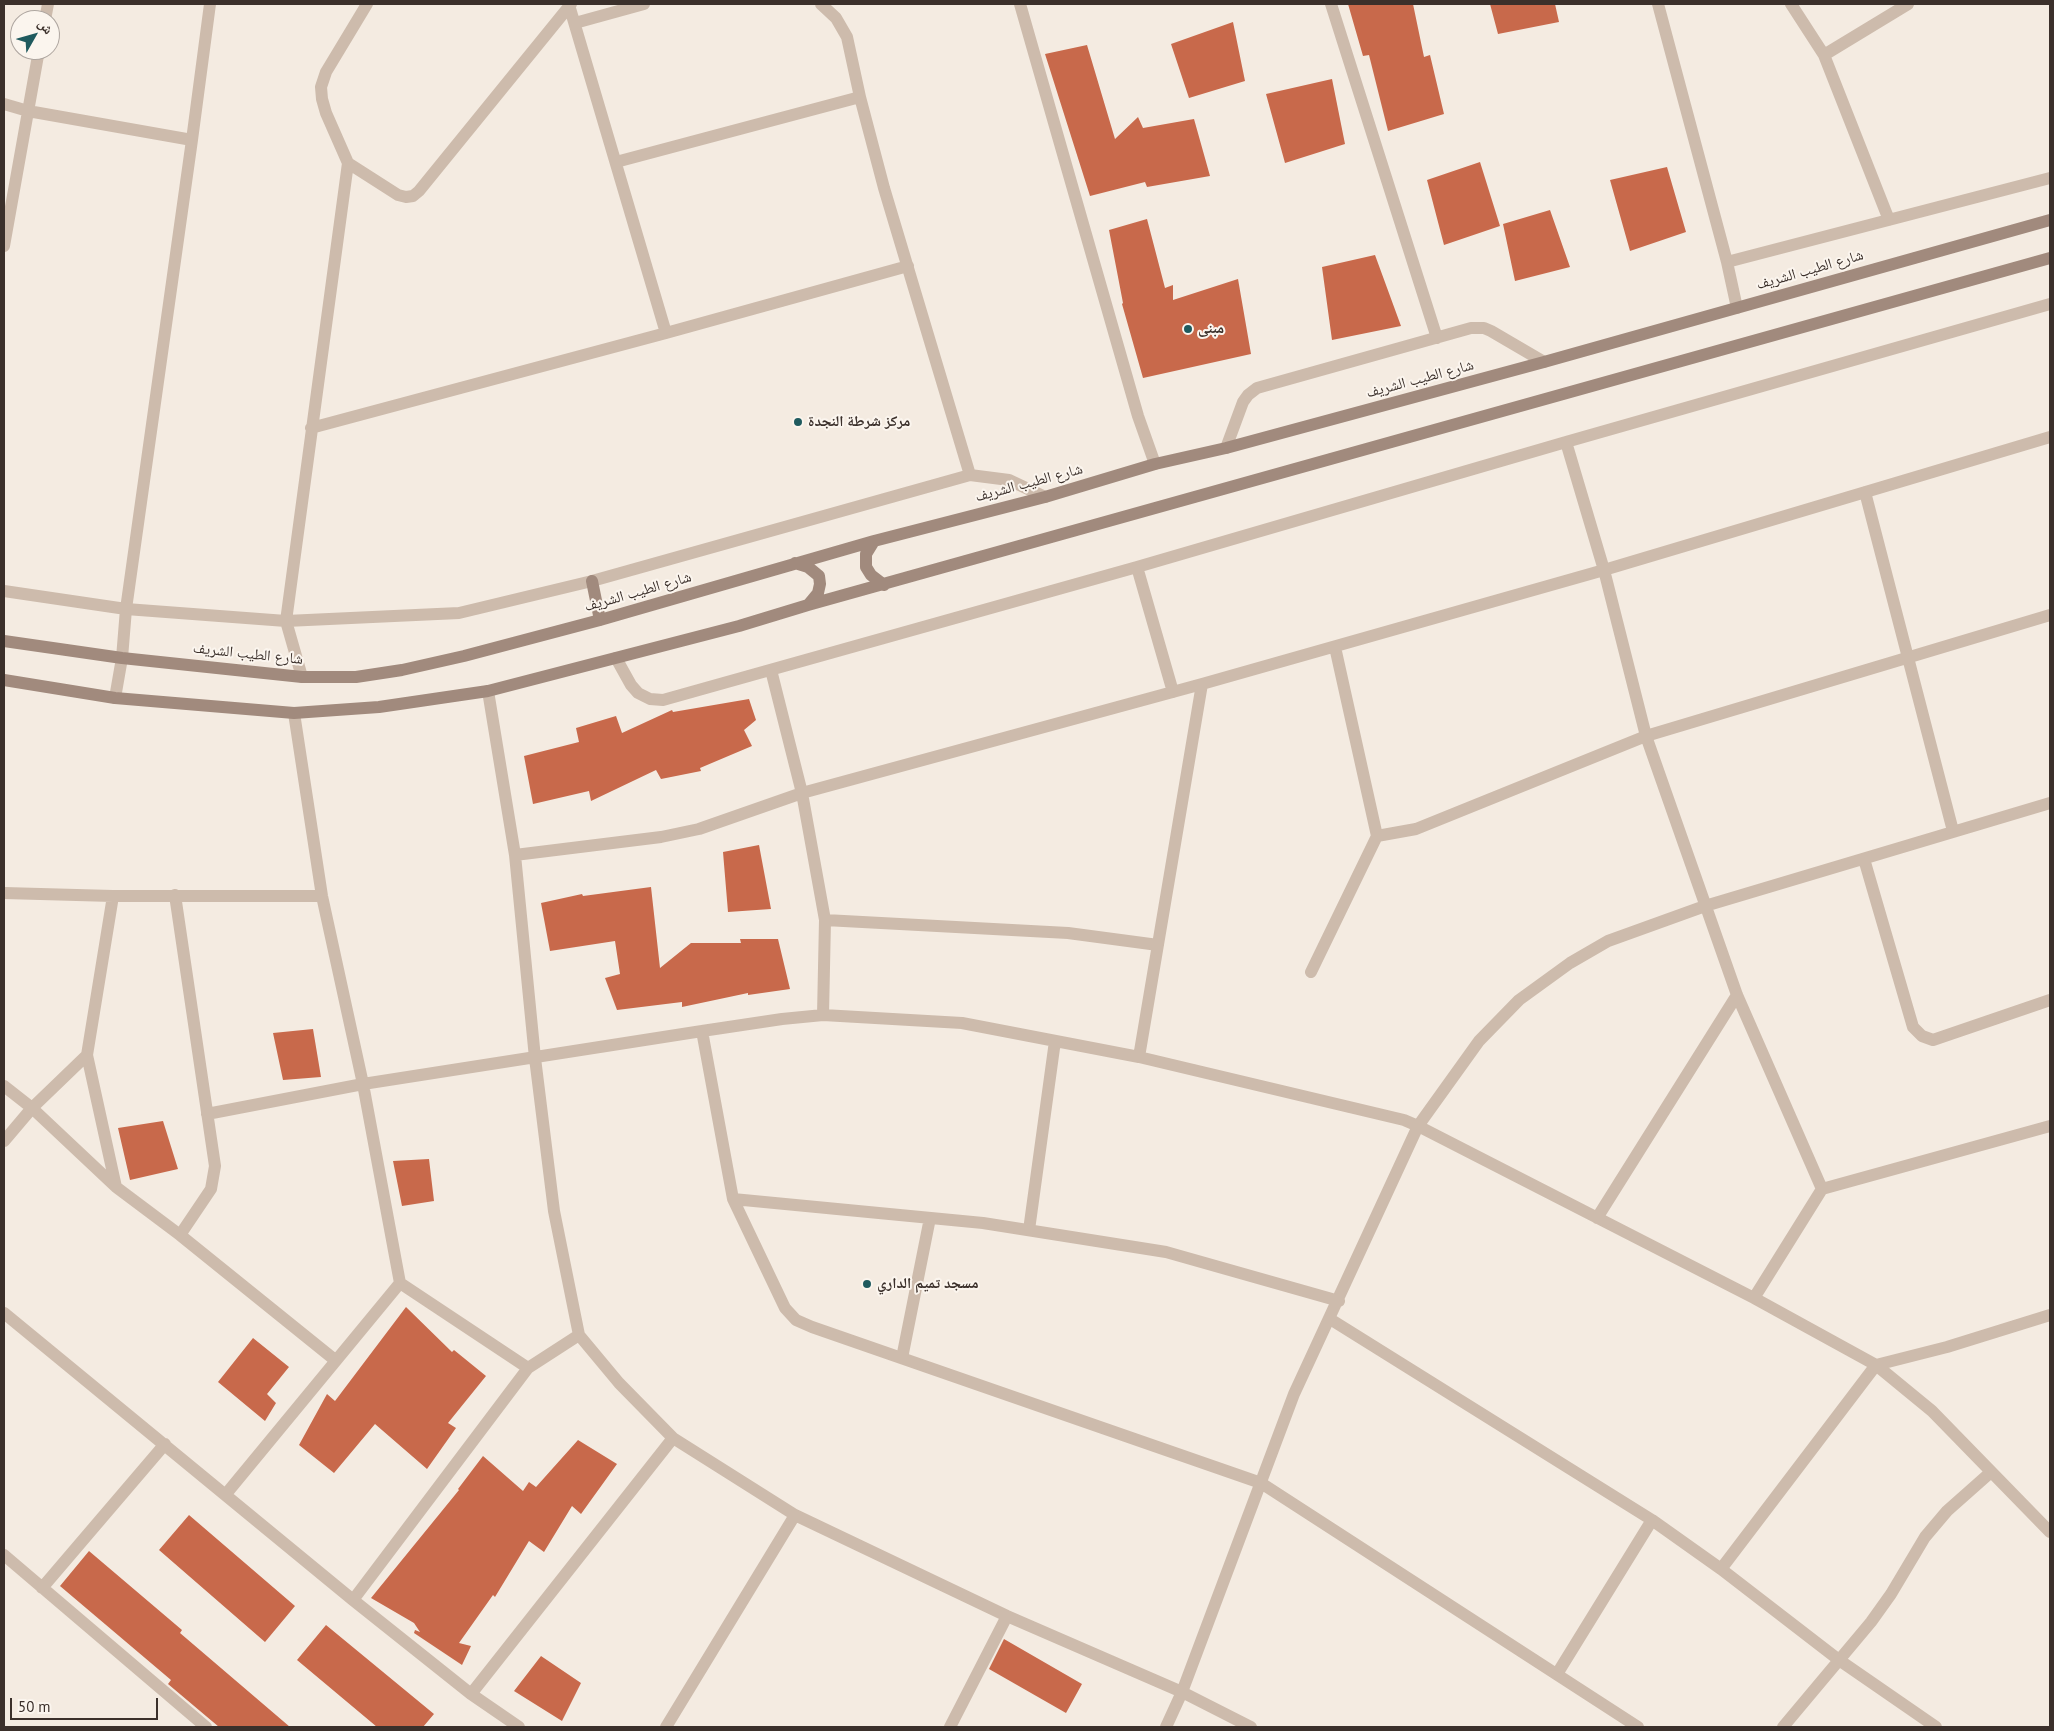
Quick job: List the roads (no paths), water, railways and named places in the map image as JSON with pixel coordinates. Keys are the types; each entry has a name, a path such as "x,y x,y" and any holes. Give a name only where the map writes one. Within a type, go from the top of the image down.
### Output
{"main road":[{"name":"شارع الطيب الشريف","path":"4,641 122,658 302,677 356,677 402,670 464,656 600,620 874,541 1045,497 1155,464 1226,448 1544,362 2050,220"},
{"path":"4,680 114,698 294,713 379,707 488,691 739,626 808,605 2050,258"},
{"path":"874,541 866,554 866,567 870,575 884,585"},
{"path":"795,563 808,567 819,576 818,592 808,605"},
{"path":"592,580 600,620"}],"street":[{"path":"114,698 122,658 126,609 210,4"},
{"path":"302,677 286,622 348,164 326,113 321,87 326,72 367,4"},
{"path":"575,23 644,4"},
{"path":"821,4 836,18 846,36 884,188 970,475"},
{"path":"1020,4 1138,416 1155,464"},
{"path":"1331,4 1437,338"},
{"path":"1658,4 1727,262 1737,308"},
{"path":"1791,4 1824,55 1888,220"},
{"path":"1824,55 1908,4"},
{"path":"348,164 398,195 406,197 413,196 419,192 570,5"},
{"path":"570,5 666,333"},
{"path":"4,246 38,60"},
{"path":"616,162 860,97"},
{"path":"4,104 28,111 192,140"},
{"path":"1727,262 2050,178"},
{"path":"311,428 908,266"},
{"path":"616,658 631,685 638,693 650,699 663,700 1137,567 2050,304"},
{"path":"1226,448 1243,402 1257,388 1471,328 1484,328 1544,362"},
{"path":"515,855 661,837 699,829 802,793 1202,684 1604,570 2050,437"},
{"path":"1566,442 1604,570 1646,736 1737,995 1822,1189"},
{"path":"4,591 126,609 286,622 459,613 592,580 970,475 1009,480 1034,490 1045,497"},
{"path":"1865,492 1953,831"},
{"path":"1137,567 1173,692"},
{"path":"1377,836 1416,829 1646,736 2050,615"},
{"path":"1311,972 1377,836 1335,646"},
{"path":"770,670 802,793 825,920 823,1015"},
{"path":"1139,1057 1202,684"},
{"path":"488,691 515,855 535,1058 554,1211 580,1335 618,1383 673,1438 795,1515 1007,1616 1182,1692 1251,1727"},
{"path":"294,713 322,896 363,1084 400,1283 528,1368"},
{"path":"1166,1727 1182,1692 1294,1394 1339,1301 1418,1126 1479,1041 1519,1000 1570,963 1608,941 1705,906 2050,802"},
{"path":"1864,859 1913,1027 1922,1036 1933,1040 2050,1000"},
{"path":"4,893 113,896 322,896"},
{"path":"175,895 215,1166 211,1189 180,1235"},
{"path":"113,896 87,1055 116,1187"},
{"path":"825,920 1068,933 1158,945"},
{"path":"1597,1218 1737,995"},
{"path":"207,1114 363,1084 702,1030 823,1015 962,1023 1139,1057 1404,1120 1754,1298 1876,1365 1932,1411 2050,1532"},
{"path":"702,1030 733,1199 785,1308 796,1320 1261,1483 1638,1727"},
{"path":"1029,1230 1055,1041"},
{"path":"4,1140 32,1108 87,1055"},
{"path":"4,1086 32,1108 116,1187 180,1235 335,1360"},
{"path":"1754,1298 1822,1189 2050,1126"},
{"path":"733,1199 983,1223 1166,1252 1339,1301"},
{"path":"902,1358 930,1218"},
{"path":"226,1494 400,1283"},
{"path":"4,1313 353,1600 471,1694 519,1727"},
{"path":"1721,1569 1876,1365 1947,1347 2050,1315"},
{"path":"1330,1319 1652,1520 1721,1569 1839,1660 1936,1727"},
{"path":"353,1600 528,1368 580,1335"},
{"path":"471,1694 673,1438"},
{"path":"42,1588 165,1444"},
{"path":"1783,1727 1871,1622 1891,1594 1925,1537 1947,1511 1992,1472"},
{"path":"666,1727 795,1515"},
{"path":"1557,1674 1652,1520"},
{"path":"4,1556 206,1727"},
{"path":"950,1727 1007,1616"}],"place":[{"name":"مبنى","path":"1188,329"},
{"name":"مركز شرطة النجدة","path":"798,422"},
{"name":"مسجد تميم الداري","path":"867,1284"}]}
